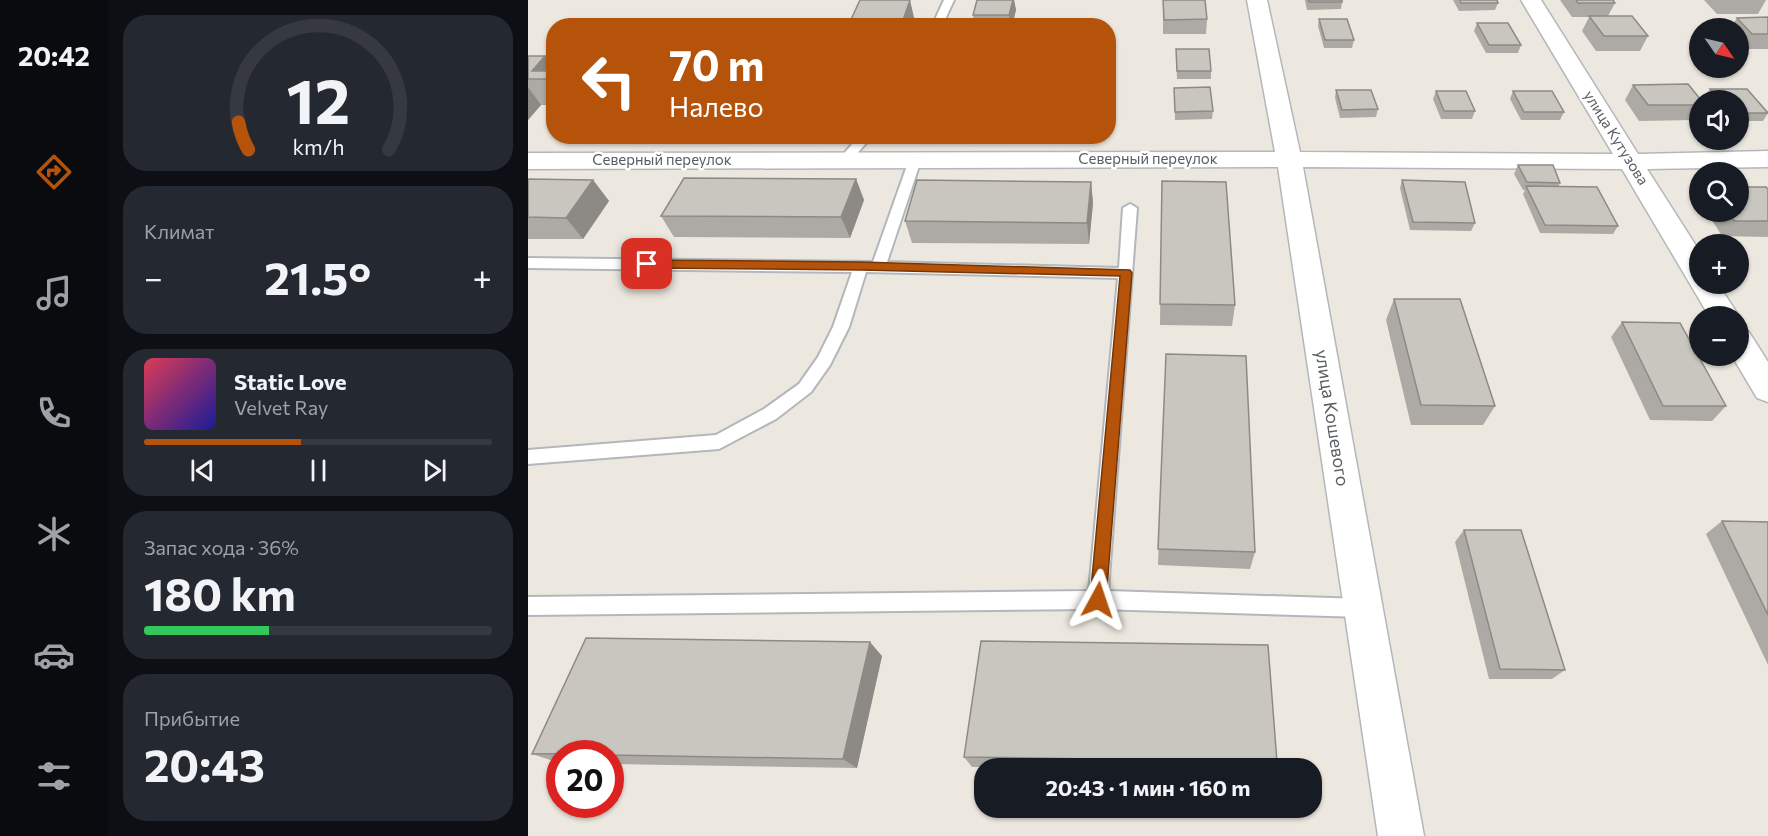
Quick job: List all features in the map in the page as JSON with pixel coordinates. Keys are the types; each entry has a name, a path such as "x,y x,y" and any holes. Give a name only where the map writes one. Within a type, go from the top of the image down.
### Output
{"street":[{"name":"улица Кошевого","path":"1257,0 1289,159 1401,836"},
{"name":"улица Кутузова","path":"1531,0 1689,258"},
{"name":"Северный переулок","path":"528,161 1289,159 1631,162 1768,159"},
{"path":"1749,358 1768,389"}],"lane":[{"path":"941,18 949,0"},
{"path":"845,160 859,144"},
{"path":"878,267 915,160"},
{"path":"1098,600 1130,208"},
{"path":"528,263 861,266 1126,273"},
{"path":"528,457 719,442 770,414 805,388 824,361 841,327 861,266"},
{"path":"528,606 1098,600 1363,608"}],"building":[{"path":"860,0 910,0 904,18 852,18"},
{"path":"977,0 1013,0 1009,15 973,15"},
{"path":"1163,0 1205,0 1207,19 1164,20"},
{"path":"1308,0 1342,0 1342,2 1309,2"},
{"path":"1460,0 1497,0 1498,3 1461,3"},
{"path":"1576,0 1613,0 1615,3 1578,3"},
{"path":"1589,16 1632,16 1648,36 1604,36"},
{"path":"1768,17 1768,34 1752,34 1749,31 1749,18 1737,18"},
{"path":"1319,19 1347,19 1354,40 1325,40"},
{"path":"1477,23 1508,23 1521,45 1489,45"},
{"path":"1176,49 1209,49 1211,71 1177,71"},
{"path":"528,56 545,56 532,71 546,71 546,79 528,79"},
{"path":"1688,84 1693,90 1689,90 1689,105 1648,105 1633,85"},
{"path":"1210,87 1213,111 1175,112 1174,88"},
{"path":"1710,89 1748,90 1711,90"},
{"path":"1336,90 1371,90 1378,109 1342,110"},
{"path":"1436,91 1466,91 1475,111 1444,111"},
{"path":"1513,91 1552,91 1564,112 1524,112"},
{"path":"1749,91 1768,113 1749,113"},
{"path":"1518,165 1553,165 1560,183 1527,182"},
{"path":"684,178 856,179 841,217 661,216"},
{"path":"528,179 593,180 566,218 528,217"},
{"path":"917,180 1091,182 1087,223 905,221"},
{"path":"1402,180 1465,182 1475,223 1413,222"},
{"path":"1162,181 1226,182 1235,305 1160,304"},
{"path":"1526,186 1597,187 1618,226 1545,225"},
{"path":"1749,187 1768,189 1768,221 1749,221"},
{"path":"1394,299 1460,299 1495,406 1421,405"},
{"path":"1622,322 1680,323 1689,339 1689,366 1704,366 1726,406 1663,406"},
{"path":"1166,354 1246,356 1255,552 1158,549"},
{"path":"1722,521 1768,522 1768,615"},
{"path":"1464,530 1521,530 1565,670 1500,669"},
{"path":"586,638 870,642 843,759 624,755 624,740 546,740 546,754 532,754"},
{"path":"981,641 1268,645 1277,758 964,757"}],"route":[{"path":"647,264 861,266 1126,273 1098,600"}]}
